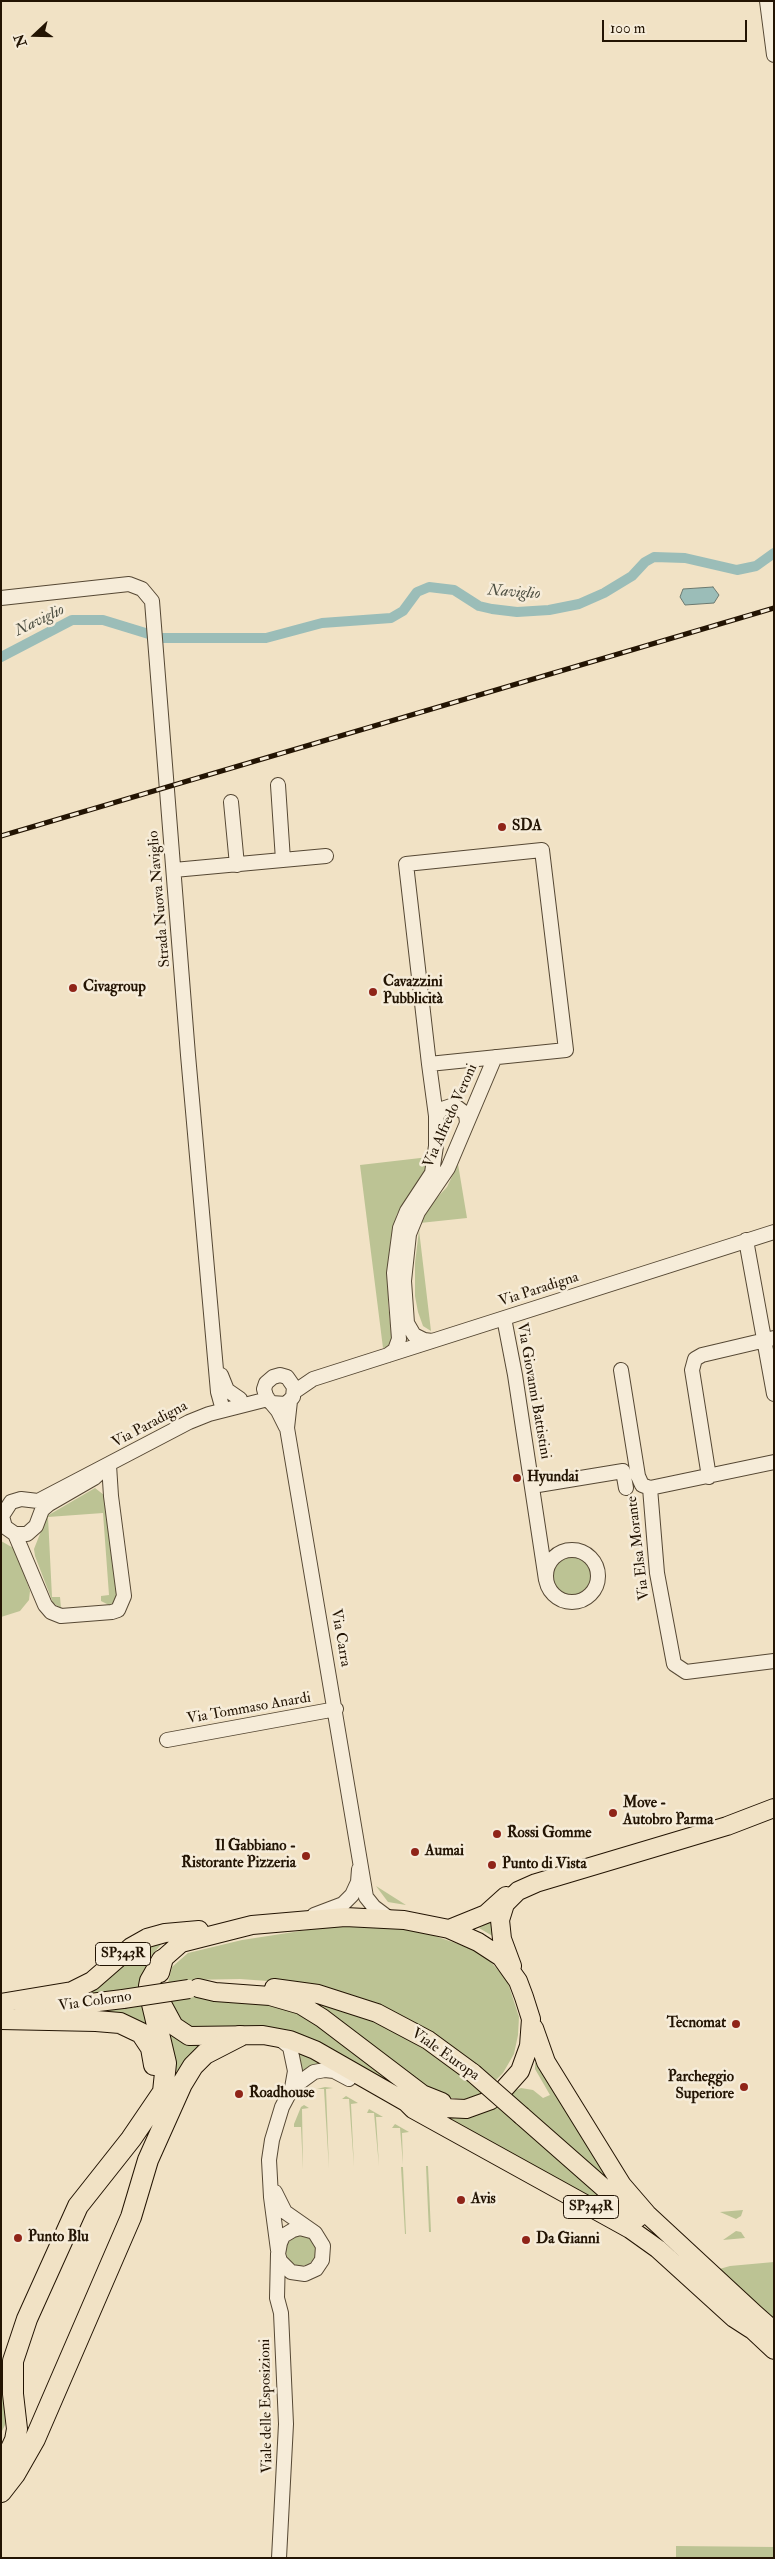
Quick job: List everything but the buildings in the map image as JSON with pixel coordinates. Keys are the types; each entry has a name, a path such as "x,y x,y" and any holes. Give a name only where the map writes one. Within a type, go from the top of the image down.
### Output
{"highway":[{"path":"1,2470 15,2440 17,2429 14,2412 13,2360 27,2319 78,2206 161,2098 165,2084 166,2062 155,1994 150,1982 162,1960"},
{"path":"1,2019 110,2022 131,2027 141,2033 150,2048 155,2073 148,2100 131,2139"},
{"path":"1,2492 16,2474 26,2454 131,2217 148,2160 182,2084 193,2066 205,2054 240,2036"},
{"path":"1,2443 14,2412"},
{"path":"1,2478 26,2454"}],"main road":[{"path":"449,1929 486,1914 514,1886 530,1878 774,1804"},
{"path":"518,1981 502,1939 500,1920 505,1904 518,1891 536,1883 727,1826 774,1808"},
{"name":"Viale Europa","path":"155,1994 168,2018 185,2035 196,2038 225,2035 276,2037 308,2047 399,2098 430,2109 471,2109 494,2095 517,2075 525,2059 531,2019 518,1981 501,1958 490,1949 449,1929 426,1923 390,1919 345,1917 289,1921 252,1925 185,1941 173,1948 162,1960"},
{"name":"SP343R","path":"1,2003 54,1995 77,1989 92,1980 136,1944 156,1934 252,1925"},
{"name":"Viale Europa","path":"193,1988 235,1986 280,1988 309,1992 338,1999 378,2013 438,2046 473,2073 753,2322 774,2350"},
{"path":"193,1988 215,1992 270,1996 301,2005 322,2018 433,2100 467,2103 494,2095"},
{"name":"Via Colorno","path":"1,2013 123,1999 193,1988"},
{"name":"SP343R","path":"531,2019 546,2062 622,2186 753,2322"},
{"name":"SP343R","path":"399,2098 413,2109 630,2229 658,2249 734,2318 753,2322"},
{"name":"Viale Europa","path":"753,2322 774,2331"}],"street":[{"path":"767,1 774,55"},
{"name":"Strada Nuova Naviglio","path":"1,598 129,584 142,589 152,601 215,1353 218,1410"},
{"path":"278,785 284,860"},
{"path":"231,802 237,865"},
{"name":"Via Alfredo Veroni","path":"542,850 566,1050 495,1057 429,1064 406,864 542,850"},
{"path":"174,870 326,856"},
{"name":"Via Alfredo Veroni","path":"435,1340 428,1341 418,1337 412,1333 407,1323 404,1290 407,1245 416,1216 446,1173 495,1057"},
{"path":"388,1355 395,1350 399,1339 394,1273 400,1228 407,1211 432,1172 436,1146 436,1116 429,1064"},
{"path":"436,1116 442,1109 454,1105 466,1114 467,1123"},
{"name":"Via Paradigna","path":"292,1391 313,1378 774,1232"},
{"path":"746,1240 769,1339 774,1394"},
{"name":"Via Giovanni Battistini","path":"504,1318 546,1580"},
{"path":"709,1476 692,1370 696,1359 702,1354 769,1339"},
{"name":"Strada Nuova Naviglio","path":"215,1353 224,1386 232,1395 240,1399"},
{"name":"Via Elsa Morante","path":"621,1370 638,1476 642,1484 650,1488 657,1573 672,1658 677,1667 686,1672 774,1661"},
{"path":"218,1410 240,1399 268,1396 281,1405 292,1391 283,1376 270,1378 268,1396"},
{"name":"Via Carra","path":"292,1391 287,1428 336,1709 366,1897 374,1907 390,1919"},
{"path":"218,1410 268,1396"},
{"name":"Via Carra","path":"268,1396 287,1428"},
{"name":"Via Paradigna","path":"108,1466 90,1472 38,1501 16,1499 6,1505 2,1516 8,1533 21,1535 32,1530 42,1510 94,1478 108,1466 172,1429 218,1410"},
{"path":"650,1488 774,1462"},
{"path":"8,1533 50,1612 61,1616 118,1610 124,1596 108,1466"},
{"path":"532,1486 623,1472 626,1488"},
{"path":"27,1500 36,1508 38,1520"},
{"path":"539,1529 554,1547 585,1553 594,1562 598,1574 593,1591 583,1600 566,1601 554,1595 546,1580 546,1571 551,1560 561,1552 569,1550"},
{"name":"Via Tommaso Anardi","path":"167,1740 336,1709"},
{"name":"Via Carra","path":"289,1921 316,1915 343,1904 352,1895 358,1882 360,1853"},
{"name":"Viale delle Esposizioni","path":"276,2037 290,2047 295,2071 292,2088 282,2107 272,2140 269,2160 271,2196 278,2252 278,2298 281,2313 286,2439 279,2558"},
{"name":"Viale delle Esposizioni","path":"292,2088 314,2072 334,2071 399,2098"},
{"name":"Viale delle Esposizioni","path":"271,2184 285,2212 311,2231 322,2243 323,2256 316,2269 293,2278 286,2285 281,2313"},
{"path":"302,2274 287,2270 282,2264 278,2252 281,2239 289,2231 300,2228 311,2231"}],"green space":[{"path":"429,1157 426,1171 397,1214 390,1243 388,1302 392,1345 383,1348 360,1165"},
{"path":"458,1164 467,1218 420,1223 433,1202 447,1187"},
{"path":"419,1230 431,1331 423,1326 415,1296 415,1263"},
{"path":"95,1488 104,1495 123,1589 118,1601 111,1606 101,1601 101,1596 109,1595 103,1513 48,1517 52,1597 60,1597 61,1608 53,1603 34,1549 47,1516"},
{"path":"1,1541 15,1549 30,1591 29,1600 20,1611 1,1617"},
{"path":"572,1554 584,1558 590,1564 594,1576 590,1588 584,1594 572,1598 560,1594 554,1588 550,1576 554,1564 560,1558"},
{"path":"376,1886 406,1905 388,1902"},
{"path":"495,1918 496,1938 479,1928"},
{"path":"333,1926 409,1929 470,1948 489,1960 507,1980 519,2017 514,2054 503,2073 495,2081 437,2037 295,1983 240,1979 187,1980 168,1983 172,1967 188,1953 242,1940"},
{"path":"164,1941 148,1960 142,1988 74,1996 134,1952"},
{"path":"190,1996 242,1997 293,2006 419,2100 316,2043 184,2029 169,2001 190,1998"},
{"path":"308,2000 372,2019 450,2064 483,2093 465,2099 440,2097"},
{"path":"145,2005 152,2041 59,2014 125,2006 125,2008"},
{"path":"167,2028 203,2044 175,2073 174,2072"},
{"path":"298,2051 324,2064 300,2077"},
{"path":"535,2062 577,2125 615,2188 509,2093 521,2088 533,2090 543,2098 550,2095 535,2069"},
{"path":"333,2088 326,2089 329,2169 324,2089 317,2089"},
{"path":"346,2096 358,2103 351,2104 354,2167 349,2099 342,2099"},
{"path":"495,2104 633,2224 447,2119 459,2117"},
{"path":"304,2105 309,2108 302,2109 303,2170 301,2127 294,2127 294,2124 301,2107"},
{"path":"369,2109 383,2117 376,2117 379,2166 374,2113 367,2113"},
{"path":"395,2124 409,2132 402,2133 403,2165 400,2128 392,2128"},
{"path":"426,2166 428,2166 431,2232 429,2232"},
{"path":"401,2167 403,2167 406,2234 405,2234"},
{"path":"743,2210 741,2216 736,2219 720,2212"},
{"path":"736,2231 741,2232 745,2238 723,2240"},
{"path":"301,2236 312,2240 316,2251 312,2262 301,2266 290,2262 286,2251 290,2240"},
{"path":"774,2262 774,2321 716,2270 730,2266"},
{"path":"1,2371 7,2421 1,2433"},
{"path":"676,2546 774,2547 774,2558 676,2558"}],"water":[{"path":"713,587 719,595 714,603 685,605 680,597 683,589"}],"waterway":[{"name":"Naviglio","path":"159,638 266,638 322,623 391,618 403,611 417,592 429,587 454,590 479,606 492,609 517,612 549,610 579,604 604,593 632,576 645,562 654,557 685,558 737,570 756,566 774,553"},
{"name":"Naviglio","path":"1,657 72,620 103,620 152,635"}],"railway":[{"path":"1,836 774,608"}],"place":[{"name":"SDA","path":"502,827"},
{"name":"Civagroup","path":"73,988"},
{"name":"Cavazzini Pubblicità","path":"373,992"},
{"name":"Hyundai","path":"517,1478"},
{"name":"Move - Autobro Parma","path":"613,1813"},
{"name":"Rossi Gomme","path":"497,1834"},
{"name":"Aumai","path":"415,1852"},
{"name":"Il Gabbiano - Ristorante Pizzeria","path":"306,1856"},
{"name":"Punto di Vista","path":"492,1865"},
{"name":"Tecnomat","path":"736,2024"},
{"name":"Parcheggio Superiore","path":"744,2087"},
{"name":"Roadhouse","path":"239,2094"},
{"name":"Avis","path":"461,2200"},
{"name":"Punto Blu","path":"18,2238"},
{"name":"Da Gianni","path":"526,2240"}]}
